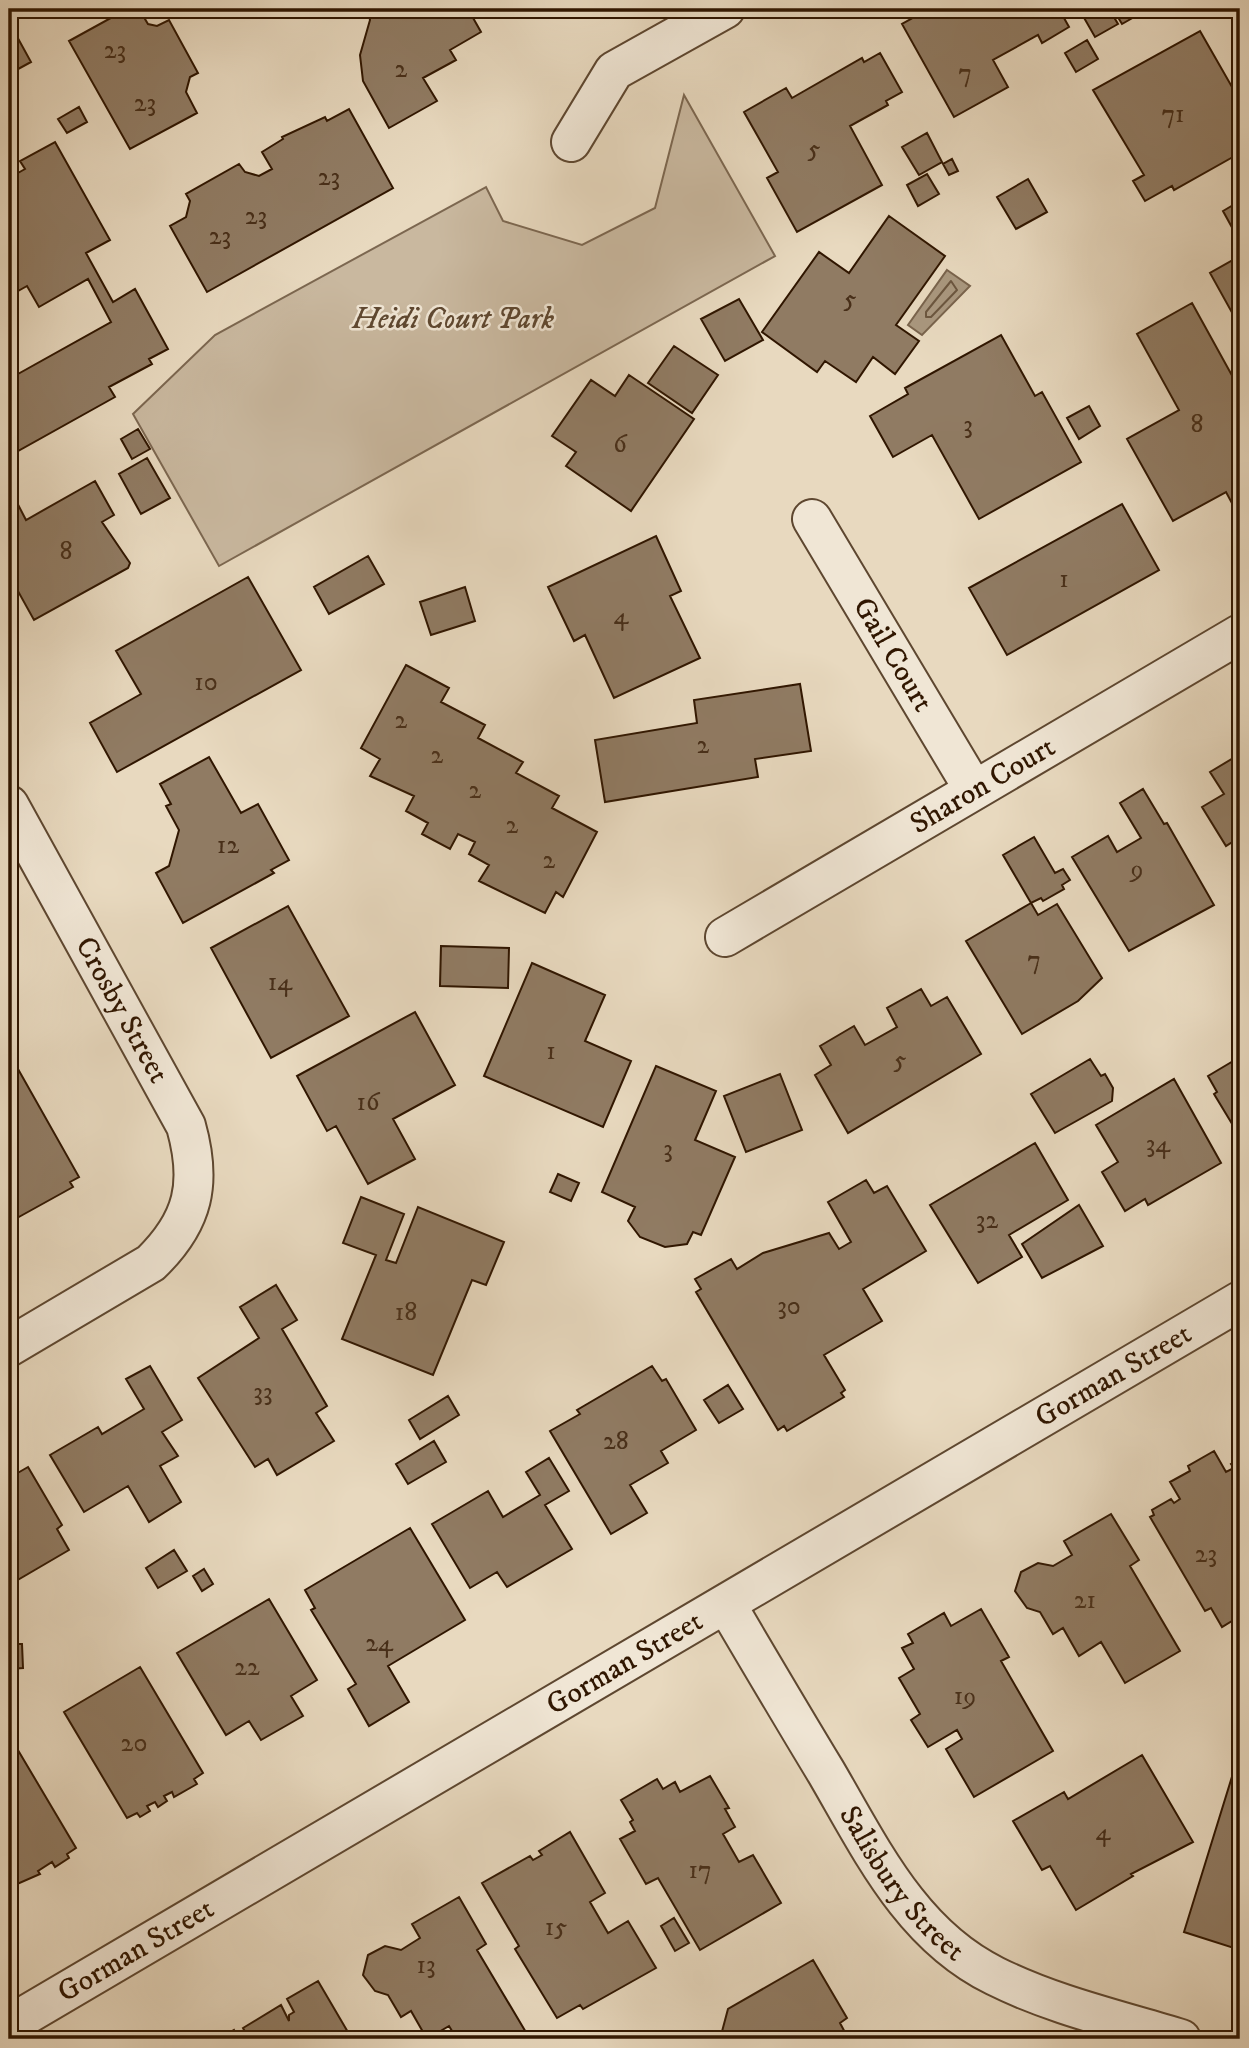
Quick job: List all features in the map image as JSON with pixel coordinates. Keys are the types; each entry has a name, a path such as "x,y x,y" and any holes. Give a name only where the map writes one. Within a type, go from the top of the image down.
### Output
{"street":[{"path":"571,142 614,71 726,9"},
{"name":"Gail Court","path":"812,519 974,790"},
{"name":"Sharon Court","path":"725,937 1240,634"},
{"name":"Crosby Street","path":"9,804 186,1126 193,1151 195,1177 191,1203 182,1226 169,1246 151,1263 9,1348"},
{"name":"Gorman Street","path":"9,2025 1240,1301"},
{"name":"Salisbury Street","path":"726,1604 886,1875 928,1927 953,1949 994,1976 1038,1994 1181,2039"}],"green space":[{"name":"Heidi Court Park","path":"684,95 775,256 219,566 133,414 215,335 486,187 503,221 582,245 655,208"}],"water":[{"path":"947,270 970,286 922,335 908,325"}],"building":[{"path":"127,9 139,9 148,24 157,26 169,20 198,73 190,77 186,92 197,113 130,149 69,41"},
{"path":"368,9 468,9 481,32 450,50 456,60 423,78 437,101 389,128 363,81 360,55 370,20"},
{"path":"929,9 1059,9 1069,27 1042,43 1038,35 993,60 1008,87 954,117 902,24"},
{"path":"1079,9 1109,9 1118,24 1095,37"},
{"path":"1113,9 1148,9 1122,24"},
{"path":"9,22 31,62 9,74"},
{"path":"1200,31 1232,87 1240,83 1240,153 1174,190 1172,186 1145,201 1133,181 1144,175 1093,90"},
{"path":"1087,40 1098,59 1076,72 1065,53"},
{"path":"880,53 902,92 886,101 888,105 850,126 882,185 797,232 767,178 778,172 744,112 786,88 792,98 862,58 864,62"},
{"path":"79,107 87,122 67,133 58,119"},
{"path":"349,109 393,188 207,292 170,226 186,217 190,201 186,194 239,164 245,172 259,176 272,169 262,152 283,139 282,137 325,117 327,121"},
{"path":"927,133 942,162 919,175 902,147"},
{"path":"55,142 110,240 86,253 113,302 135,289 168,349 149,359 152,364 109,387 115,397 9,456 9,379 111,322 88,279 39,307 27,286 9,296 9,178 25,169 20,161"},
{"path":"952,159 958,171 949,175 943,164"},
{"path":"927,174 939,194 918,206 907,185"},
{"path":"1028,179 1047,212 1016,229 997,197"},
{"path":"1240,201 1240,242 1223,211"},
{"path":"889,216 945,256 896,325 919,341 895,374 873,357 856,382 825,361 817,372 762,332 819,252 849,273"},
{"path":"1240,256 1240,327 1210,273"},
{"path":"739,299 763,340 725,361 701,319"},
{"path":"1192,303 1240,390 1240,504 1234,507 1226,492 1173,521 1127,439 1179,410 1137,334"},
{"path":"1001,335 1035,396 1042,392 1081,462 979,519 932,435 893,457 870,416 908,394 905,388"},
{"path":"674,346 718,375 692,413 648,383"},
{"path":"629,375 694,419 631,511 566,466 576,452 552,436 591,380 615,396"},
{"path":"1089,406 1100,426 1079,439 1067,418"},
{"path":"138,429 150,449 132,459 121,439"},
{"path":"147,458 170,498 141,514 119,474"},
{"path":"95,481 114,515 102,522 130,563 128,568 34,620 9,575 9,493 11,491 26,520"},
{"path":"1122,504 1159,570 1007,655 969,588"},
{"path":"656,536 681,591 670,596 700,658 614,698 585,635 574,641 548,587"},
{"path":"368,556 384,584 329,614 314,587"},
{"path":"248,577 301,670 117,772 90,723 141,694 116,651"},
{"path":"465,587 475,621 431,635 420,602"},
{"path":"406,665 449,688 441,702 485,725 478,738 523,762 516,773 559,796 552,808 597,832 563,897 556,892 545,913 479,881 489,865 469,854 475,842 458,834 450,849 422,834 428,823 406,811 414,796 370,776 380,759 361,748"},
{"path":"800,684 811,751 755,759 758,777 605,802 595,740 697,723 694,700"},
{"path":"1240,754 1240,837 1226,846 1202,807 1224,794 1210,772"},
{"path":"209,757 241,813 258,804 289,860 271,870 274,873 183,923 156,873 169,866 179,830 166,806 171,804 160,784"},
{"path":"1143,789 1164,824 1167,823 1214,905 1129,951 1072,857 1108,836 1117,852 1141,838 1120,803"},
{"path":"1034,837 1055,873 1063,869 1070,880 1062,885 1064,889 1043,901 1041,898 1031,903 1003,855"},
{"path":"1031,903 1038,915 1057,904 1102,978 1078,1001 1022,1034 966,941"},
{"path":"288,906 349,1016 271,1058 211,948"},
{"path":"441,946 509,948 508,988 440,986"},
{"path":"532,963 605,995 585,1041 631,1061 603,1127 484,1076"},
{"path":"921,989 931,1006 947,997 981,1054 848,1133 815,1075 831,1065 820,1046 854,1026 865,1045 897,1027 887,1008"},
{"path":"415,1012 455,1085 393,1119 415,1159 368,1184 336,1126 327,1131 297,1076"},
{"path":"1240,1057 1240,1137 1214,1094 1217,1092 1208,1076"},
{"path":"1090,1059 1101,1076 1105,1074 1113,1088 1112,1101 1055,1133 1031,1094"},
{"path":"656,1066 716,1091 695,1140 735,1157 701,1235 693,1232 687,1244 665,1247 640,1237 628,1221 635,1207 602,1192"},
{"path":"18,1069 79,1177 70,1182 73,1187 17,1218 14,1213 9,1216 9,1075"},
{"path":"780,1074 802,1130 746,1152 724,1096"},
{"path":"1174,1079 1221,1163 1148,1205 1145,1199 1125,1211 1102,1172 1118,1162 1096,1125"},
{"path":"1035,1143 1068,1200 1009,1235 1022,1257 978,1283 930,1205"},
{"path":"558,1174 579,1183 571,1201 550,1192"},
{"path":"866,1180 874,1193 887,1186 926,1251 863,1289 882,1321 824,1355 845,1390 841,1393 844,1397 787,1431 784,1426 778,1430 696,1292 701,1289 695,1279 731,1259 737,1269 763,1253 829,1233 839,1249 851,1242 828,1202"},
{"path":"361,1197 404,1214 386,1260 396,1263 418,1207 504,1242 486,1285 472,1280 433,1375 342,1339 376,1255 343,1243"},
{"path":"1079,1205 1103,1246 1042,1278 1022,1244"},
{"path":"276,1285 297,1320 282,1329 327,1406 316,1413 334,1441 277,1475 268,1459 255,1467 198,1378 259,1338 240,1307"},
{"path":"150,1366 182,1420 162,1432 178,1456 160,1466 181,1502 149,1522 128,1486 84,1512 50,1455 98,1427 102,1434 144,1409 126,1379"},
{"path":"652,1366 662,1381 666,1379 696,1430 661,1451 668,1463 630,1485 647,1513 611,1534 550,1431 580,1414 577,1410"},
{"path":"728,1385 743,1409 719,1423 704,1400"},
{"path":"448,1396 459,1415 420,1439 409,1420"},
{"path":"434,1441 446,1462 408,1484 396,1464"},
{"path":"1214,1451 1226,1472 1234,1468 1231,1464 1240,1458 1240,1616 1222,1627 1211,1608 1205,1611 1150,1517 1154,1515 1152,1510 1171,1499 1174,1503 1180,1499 1170,1482 1190,1471 1188,1466"},
{"path":"549,1458 569,1491 545,1505 572,1549 507,1587 497,1572 470,1588 432,1524 488,1491 503,1517 540,1495 526,1472"},
{"path":"28,1467 62,1525 57,1529 69,1550 9,1585 9,1478"},
{"path":"1111,1514 1139,1560 1130,1566 1180,1651 1125,1683 1101,1642 1079,1656 1063,1628 1053,1634 1040,1612 1027,1608 1015,1591 1021,1572 1038,1563 1053,1566 1072,1555 1064,1541"},
{"path":"410,1528 465,1620 388,1666 409,1702 369,1726 348,1689 356,1684 311,1610 315,1608 305,1590"},
{"path":"174,1550 187,1571 158,1588 146,1568"},
{"path":"204,1569 213,1584 202,1591 193,1576"},
{"path":"269,1599 317,1680 291,1696 303,1716 261,1740 249,1721 226,1735 177,1653"},
{"path":"981,1609 1009,1657 1001,1661 1053,1751 974,1797 946,1749 962,1739 957,1730 928,1747 911,1720 920,1714 899,1678 914,1669 902,1648 913,1643 908,1634 944,1613 951,1626"},
{"path":"9,1644 22,1644 23,1668 9,1669"},
{"path":"140,1667 203,1773 194,1779 197,1784 174,1797 172,1792 164,1796 167,1801 158,1807 155,1802 147,1806 150,1811 140,1817 137,1813 127,1818 64,1712"},
{"path":"9,1735 76,1848 67,1854 69,1858 55,1867 52,1862 38,1871 40,1874 15,1885 9,1874"},
{"path":"1240,1754 1240,1950 1184,1932"},
{"path":"1142,1755 1193,1842 1131,1874 1133,1876 1076,1910 1050,1866 1042,1870 1013,1821 1064,1792 1068,1799"},
{"path":"710,1776 729,1808 725,1809 735,1827 723,1834 739,1862 753,1855 781,1903 700,1950 658,1878 646,1884 620,1839 635,1831 630,1822 633,1820 621,1800 657,1779 663,1789 675,1782 680,1792"},
{"path":"570,1832 605,1893 590,1902 608,1933 628,1921 656,1968 583,2009 580,2005 557,2018 515,1949 519,1946 482,1883 530,1856 533,1860 542,1855 539,1851"},
{"path":"459,1897 486,1944 477,1950 527,2034 518,2039 457,2039 449,2026 427,2039 411,2011 401,2017 388,1995 375,1991 363,1975 368,1955 385,1946 401,1950 420,1938 412,1924"},
{"path":"674,1918 689,1943 675,1951 661,1926"},
{"path":"813,1960 847,2018 840,2023 848,2038 856,2034 859,2039 720,2039 728,2009"},
{"path":"318,1981 352,2039 249,2039 243,2028 281,2005 289,2021 289,2015 294,2012 287,1999"},
{"path":"234,2030 239,2039 219,2039"}]}
